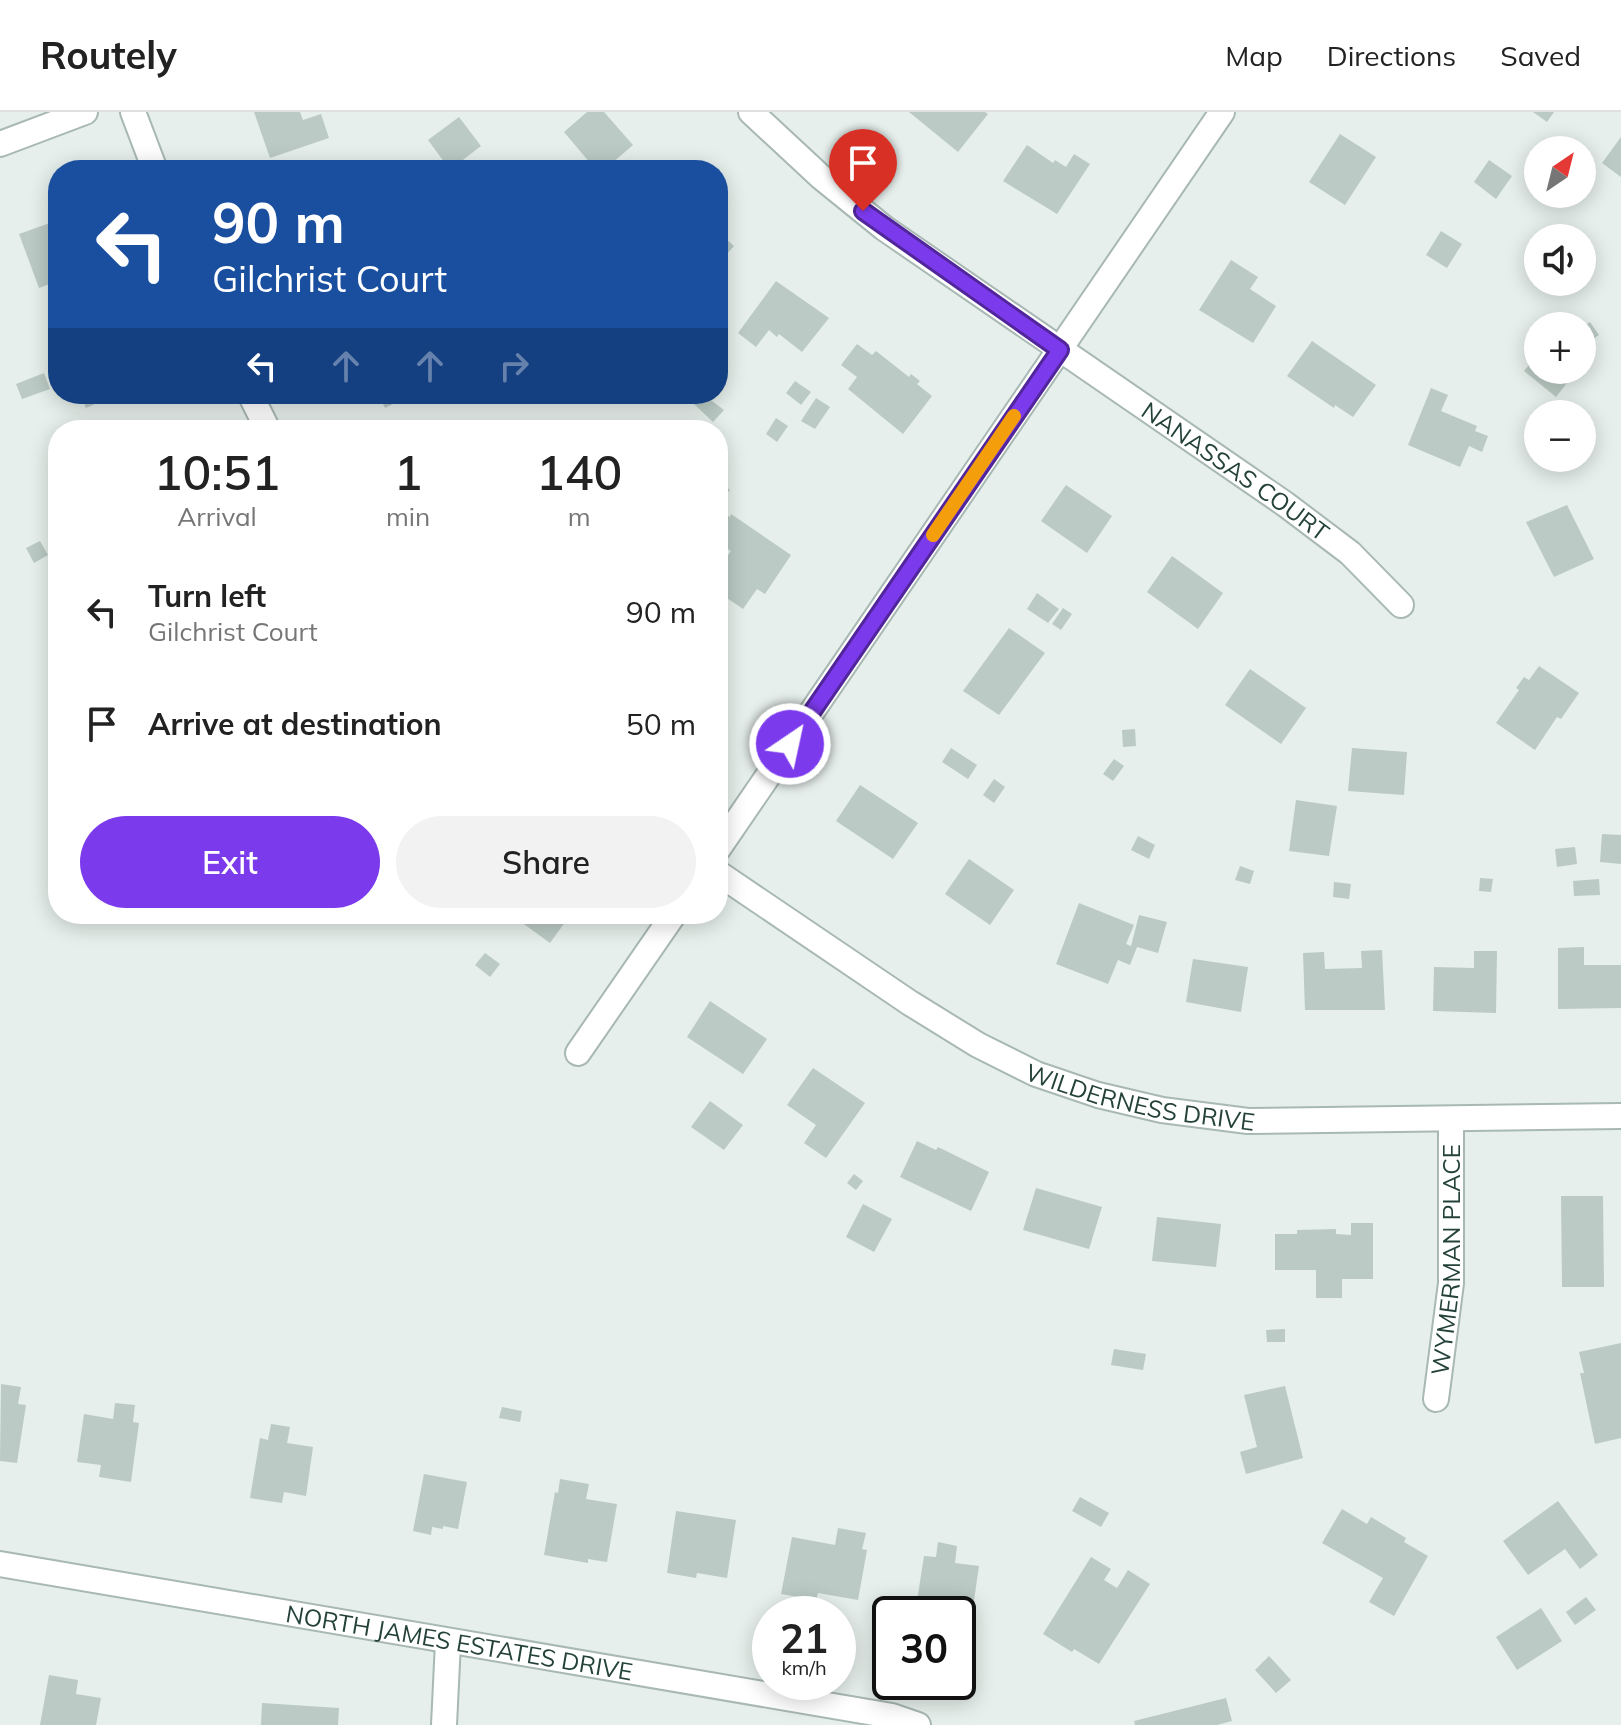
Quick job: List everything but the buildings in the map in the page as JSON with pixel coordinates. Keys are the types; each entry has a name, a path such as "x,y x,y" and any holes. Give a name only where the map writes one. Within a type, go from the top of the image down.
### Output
{"street":[{"path":"0,144 85,112"},
{"path":"133,112 151,160"},
{"name":"NANASSAS COURT","path":"751,112 821,177 884,228 1285,504 1350,553 1401,605"},
{"path":"728,834 1222,112"},
{"name":"WILDERNESS DRIVE","path":"728,880 910,1003 978,1045 1036,1074 1098,1095 1162,1110 1248,1121 1621,1116"},
{"path":"578,1053 667,924"},
{"name":"WYMERMAN PLACE","path":"1436,1399 1451,1283 1451,1120"},
{"name":"NORTH JAMES ESTATES DRIVE","path":"0,1564 892,1716 918,1725"},
{"path":"444,1725 448,1642"}],"slow traffic":[{"path":"933,535 1014,416"}],"route":[{"path":"790,744 1060,350 863,211"}]}
